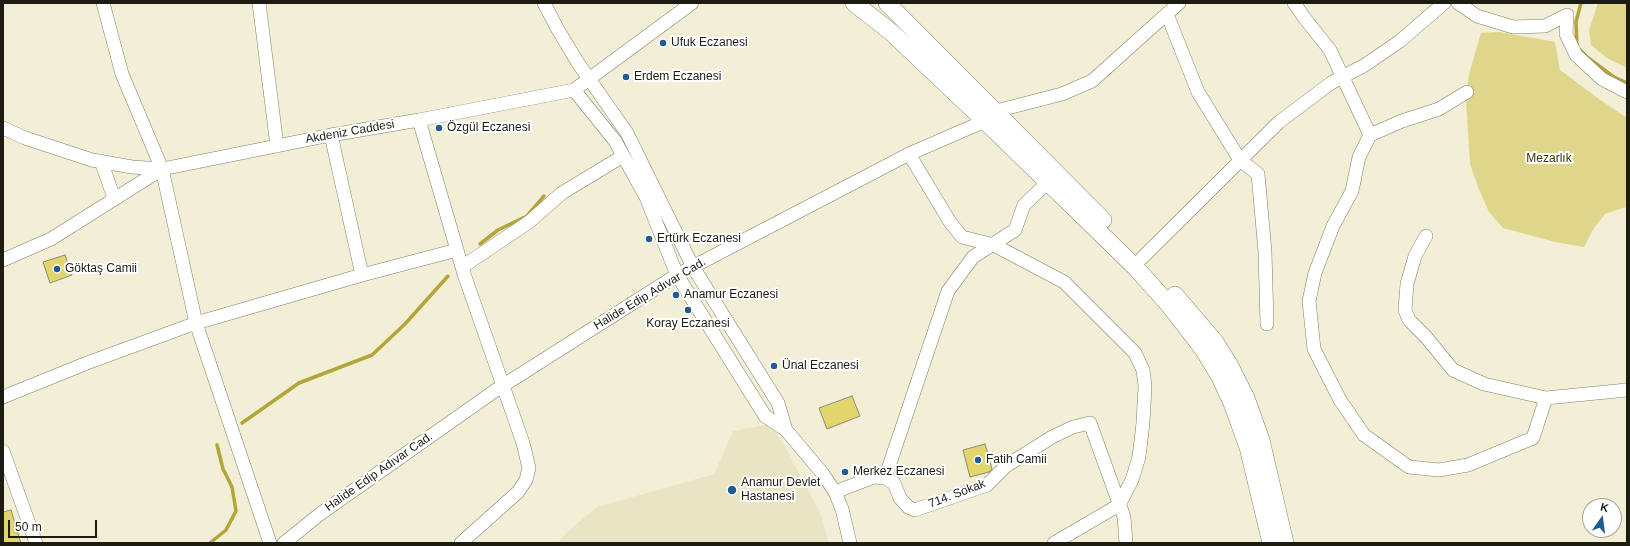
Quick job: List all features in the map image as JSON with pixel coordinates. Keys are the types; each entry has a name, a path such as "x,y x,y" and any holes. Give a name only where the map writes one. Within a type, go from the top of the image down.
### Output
{"main road":[{"path":"854,3 991,116 1142,258 1215,342 1230,366 1246,398 1261,440 1285,543"},
{"path":"887,3 991,116 1048,182 1135,267 1170,306 1203,349 1232,403 1248,447 1271,543"}],"street":[{"path":"103,3 122,74 162,169 196,324 270,543"},
{"path":"259,3 277,146"},
{"path":"544,3 574,57 627,133 693,267 778,403 786,430"},
{"name":"Akdeniz Caddesi","path":"3,260 51,239 162,169 331,135 419,120 574,90 692,3"},
{"name":"Halide Edip Adıvar Cad.","path":"284,543 320,514 503,385 678,275 909,154 991,116 1062,94 1092,81 1179,3"},
{"path":"1294,3 1330,50 1344,76 1370,135"},
{"path":"1142,258 1279,122 1331,83 1365,65 1400,41 1444,3"},
{"path":"1458,3 1476,16 1513,27 1545,26 1568,9"},
{"path":"1568,9 1566,34 1576,55 1602,79 1627,92"},
{"path":"1167,14 1198,92 1240,160 1258,174 1265,252 1267,324"},
{"path":"574,90 615,141 646,196 678,275 765,416 786,430 823,474 835,492 842,509 850,543"},
{"path":"1467,92 1439,109 1402,121 1370,135 1359,157 1352,191 1333,226 1315,273 1309,301 1314,349 1344,406 1364,436 1409,466 1439,470 1468,465 1532,438 1546,398"},
{"path":"419,120 462,267 523,443 529,468 526,480 518,492 461,543"},
{"path":"3,128 57,150 101,162 132,167 162,169"},
{"path":"331,135 362,275"},
{"path":"909,154 950,222 962,237 994,245 1064,282 1135,353 1143,370 1145,386 1143,423 1139,457 1132,480 1119,505 1054,543"},
{"path":"462,267 529,222 562,193 623,156"},
{"path":"101,162 114,198"},
{"path":"835,492 874,477 885,478 948,291 973,257 994,245 1015,230 1024,205 1048,182"},
{"path":"1426,236 1415,256 1407,284 1405,310 1409,320 1426,337 1453,370 1484,384 1546,398 1627,390"},
{"path":"3,397 87,363 196,324 362,275 457,250"},
{"name":"714. Sokak","path":"885,478 894,483 900,498 908,507 915,510 987,485 1006,466 1052,437 1073,427 1090,423 1119,505"},
{"path":"3,451 36,543"},
{"path":"1119,505 1124,517 1126,543"}],"shaded area":[{"name":"Anamur Devlet Hastanesi","path":"770,424 784,445 821,514 829,543 558,543 568,531 597,507 714,474 733,431"}],"green space":[{"path":"1598,3 1627,3 1627,68 1607,58 1591,45 1589,30"},
{"name":"Mezarlık","path":"1500,32 1555,42 1560,70 1627,118 1626,207 1605,214 1594,228 1584,247 1555,242 1503,228 1489,212 1478,187 1470,164 1466,100 1469,74 1481,33"}],"building":[{"name":"Göktaş Camii","path":"65,255 72,275 50,283 43,262"},
{"path":"852,396 860,416 827,429 819,408"},
{"name":"Fatih Camii","path":"985,444 992,469 989,472 970,477 963,450"},
{"path":"11,510 21,543 3,543 3,512"}],"waterway":[{"path":"1581,3 1576,22 1577,47 1587,57 1614,77 1627,83"},
{"path":"480,244 498,230 527,216 544,196"},
{"path":"242,423 299,383 372,355 405,324 448,276"},
{"path":"210,543 226,530 236,511 232,487 223,469 217,445"}],"place":[{"name":"Ufuk Eczanesi","path":"663,43"},
{"name":"Erdem Eczanesi","path":"626,77"},
{"name":"Özgül Eczanesi","path":"439,128"},
{"name":"Ertürk Eczanesi","path":"649,239"},
{"name":"Göktaş Camii","path":"57,269"},
{"name":"Anamur Eczanesi","path":"676,295"},
{"name":"Koray Eczanesi","path":"688,310"},
{"name":"Ünal Eczanesi","path":"774,366"},
{"name":"Fatih Camii","path":"978,460"},
{"name":"Merkez Eczanesi","path":"845,472"},
{"name":"Anamur Devlet Hastanesi","path":"732,490"}]}
